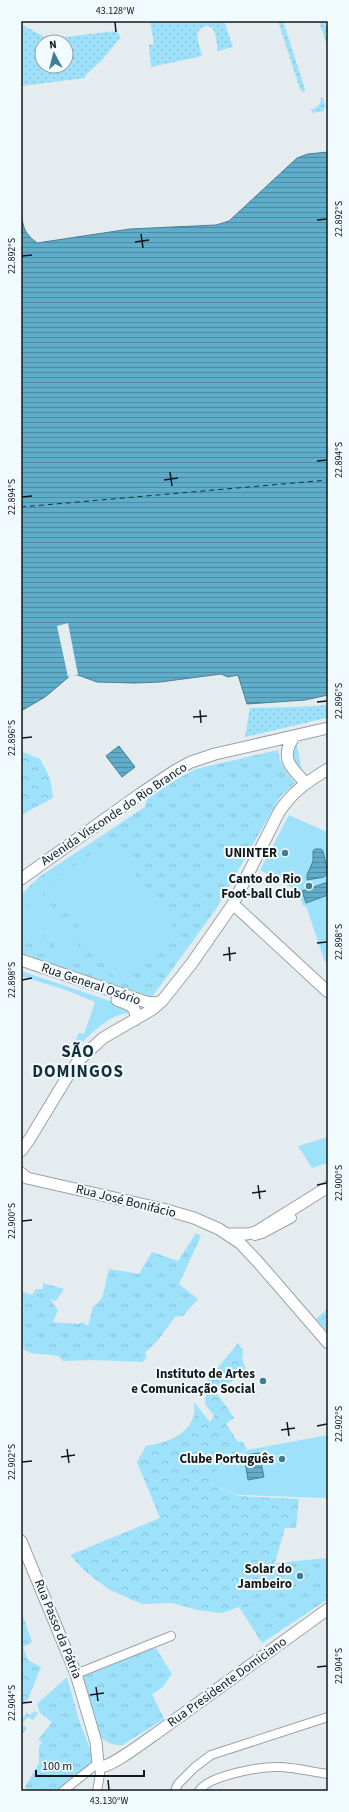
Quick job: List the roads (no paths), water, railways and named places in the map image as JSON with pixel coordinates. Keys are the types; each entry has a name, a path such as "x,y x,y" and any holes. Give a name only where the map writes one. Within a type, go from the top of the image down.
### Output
{"street":[{"name":"Avenida Visconde do Rio Branco","path":"21,879 118,809 176,770 196,760 215,754 328,728"},
{"path":"295,736 288,748 287,759 293,770 306,783"},
{"path":"21,1151 79,1060 103,1038 135,1020 162,1001 206,944 233,904 279,812 292,794 328,769"},
{"path":"233,904 328,992"},
{"name":"Rua General Osório","path":"21,960 146,1002 162,1001"},
{"name":"Rua General Osório","path":"21,968 130,1005 136,1011 135,1020"},
{"name":"Rua José Bonifácio","path":"21,1173 27,1178 125,1199 176,1212 207,1223 229,1234"},
{"path":"229,1234 247,1234 256,1232 328,1187"},
{"path":"292,1218 262,1234 242,1240 249,1245 328,1335"},
{"path":"229,1234 258,1262 328,1343"},
{"name":"Rua Passo da Pátria","path":"21,1541 47,1600 76,1674 102,1762"},
{"name":"Rua Presidente Domiciano","path":"63,1791 102,1762 120,1758 328,1609"},
{"path":"76,1674 171,1636"},
{"path":"175,1791 178,1784 195,1767 211,1755 328,1717"},
{"path":"97,1791 102,1762"},
{"path":"199,1791 201,1788 214,1780 242,1772 267,1768 281,1767 328,1774"}],"place":[{"name":"UNINTER","path":"285,853"},
{"name":"Canto do Rio Foot-ball Club","path":"309,886"},
{"name":"Instituto de Artes e Comunicação Social","path":"263,1381"},
{"name":"Clube Português","path":"282,1459"},
{"name":"Solar do Jambeiro","path":"300,1576"}],"district":[{"name":"SÃO DOMINGOS","path":"78,1062"}]}
